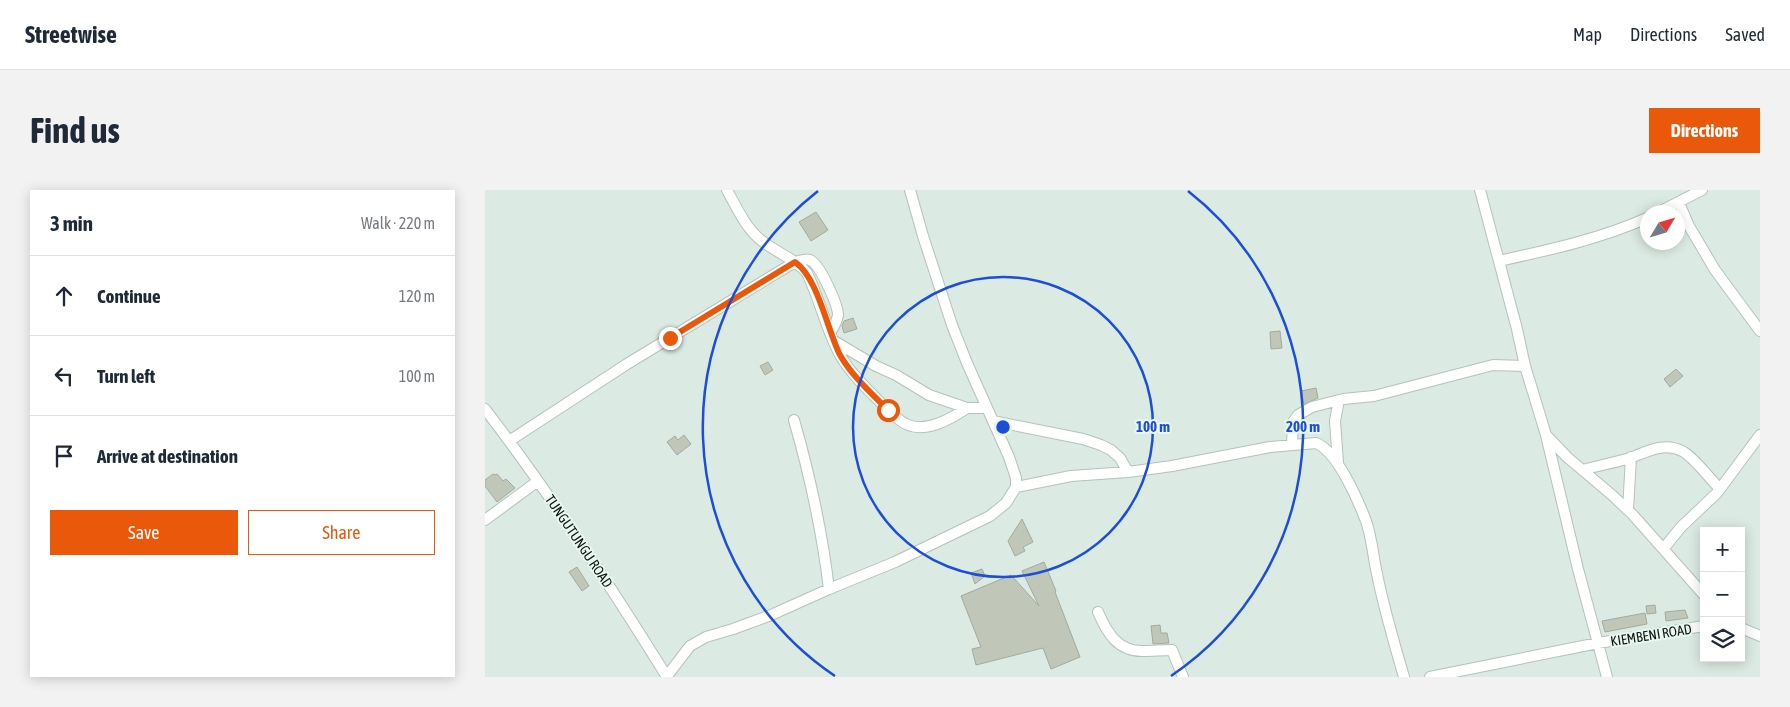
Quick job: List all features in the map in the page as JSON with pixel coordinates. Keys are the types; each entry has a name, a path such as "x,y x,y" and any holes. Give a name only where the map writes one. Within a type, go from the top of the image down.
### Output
{"street":[{"path":"727,190 752,232 762,241 795,262 807,273 841,356 859,379 888,410 907,425 921,427 953,418 967,408"},
{"path":"667,677 690,646 706,637 733,630 771,615 895,562 990,516 1006,503 1016,486 1016,478 1009,457 952,325 909,190"},
{"path":"1480,190 1525,366 1546,435 1578,569 1607,677"},
{"path":"1675,205 1702,190"},
{"path":"1679,203 1689,226 1715,270 1760,331"},
{"path":"1499,261 1556,249 1603,235 1640,221"},
{"path":"509,441 627,364 795,262 807,259 813,261 827,285 838,312 832,337"},
{"path":"832,337 876,366 896,375 929,395 967,408 987,408"},
{"path":"1292,445 1293,422 1298,415 1312,406 1339,400 1374,396 1493,365 1525,366"},
{"path":"1339,400 1335,421 1339,465"},
{"name":"TUNGUTUNGU ROAD","path":"485,409 538,481 623,605 667,677"},
{"path":"794,420 818,512 829,589"},
{"path":"993,421 1083,439 1101,445 1111,450 1120,458 1128,472"},
{"path":"1546,435 1582,470 1628,510 1700,590"},
{"path":"1664,548 1681,527 1720,489 1760,435"},
{"path":"1016,486 1071,476 1128,472 1292,445 1316,443 1322,445 1339,465 1366,522 1373,548 1380,589 1404,677"},
{"path":"1582,470 1631,457 1656,448 1670,447 1681,450 1691,457 1720,489"},
{"path":"1628,510 1631,457"},
{"path":"485,520 538,481"},
{"path":"1097,612 1106,630 1116,642 1124,647 1141,651 1172,650 1183,677"},
{"name":"KIEMBENI ROAD","path":"1430,677 1597,643 1700,627"},
{"path":"1745,630 1760,636"}],"building":[{"path":"816,212 828,230 811,241 799,222"},
{"path":"853,318 857,329 844,333 842,326 844,321"},
{"path":"1280,331 1282,348 1271,349 1270,332"},
{"path":"768,362 773,370 765,375 760,366"},
{"path":"1676,369 1683,376 1670,387 1664,379"},
{"path":"1316,388 1318,398 1304,404 1301,391"},
{"path":"684,435 691,444 677,455 667,442 675,436 678,440"},
{"path":"493,474 497,474 503,481 506,479 515,488 497,502 485,486 485,480"},
{"path":"1022,519 1033,542 1023,547 1025,551 1015,556 1008,541"},
{"path":"1044,562 1080,657 1051,669 1043,648 976,665 972,649 981,647 961,596 1011,575 1039,606 1022,571"},
{"path":"577,567 589,586 582,591 569,572"},
{"path":"982,569 985,576 975,584 971,573"},
{"path":"1655,605 1656,613 1647,614 1646,606"},
{"path":"1685,610 1688,618 1666,621 1665,612"},
{"path":"1645,613 1647,624 1605,632 1602,621"},
{"path":"1160,625 1161,633 1167,633 1169,643 1153,644 1151,626"}],"route":[{"path":"670,338 795,262 807,273 841,356 859,379 888,410"}]}
